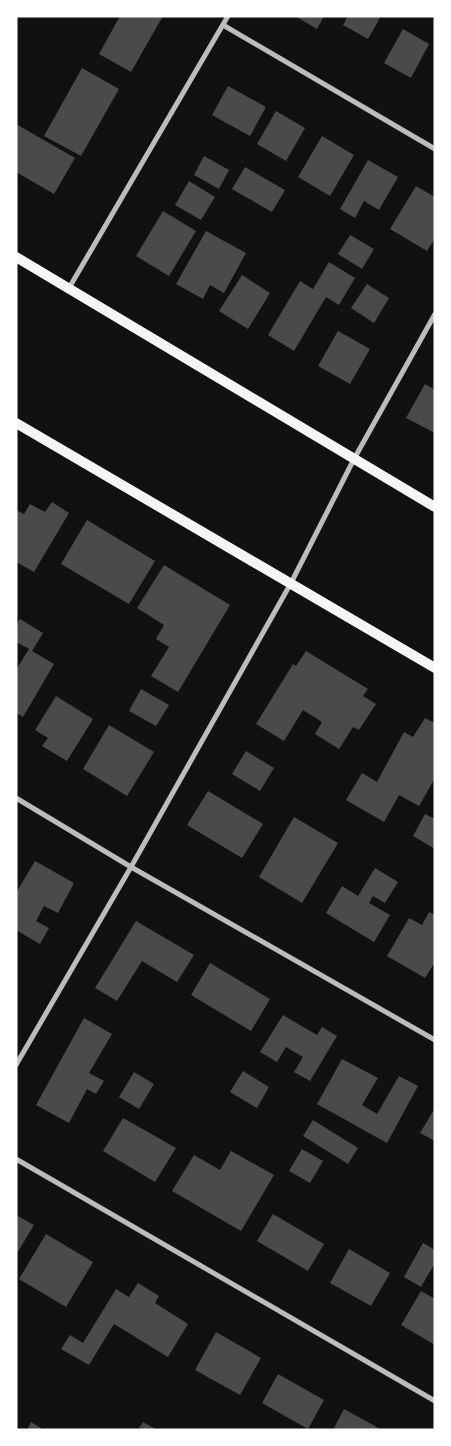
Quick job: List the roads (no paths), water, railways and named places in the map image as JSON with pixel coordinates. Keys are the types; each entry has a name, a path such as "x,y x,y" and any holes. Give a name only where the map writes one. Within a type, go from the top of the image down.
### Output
{"main road":[{"path":"16,257 435,507"},
{"path":"16,423 435,668"}],"street":[{"path":"69,288 228,16"},
{"path":"223,26 435,149"},
{"path":"16,1065 291,583 354,459 435,314"},
{"path":"16,798 435,1040"},
{"path":"16,1159 435,1401"}]}
